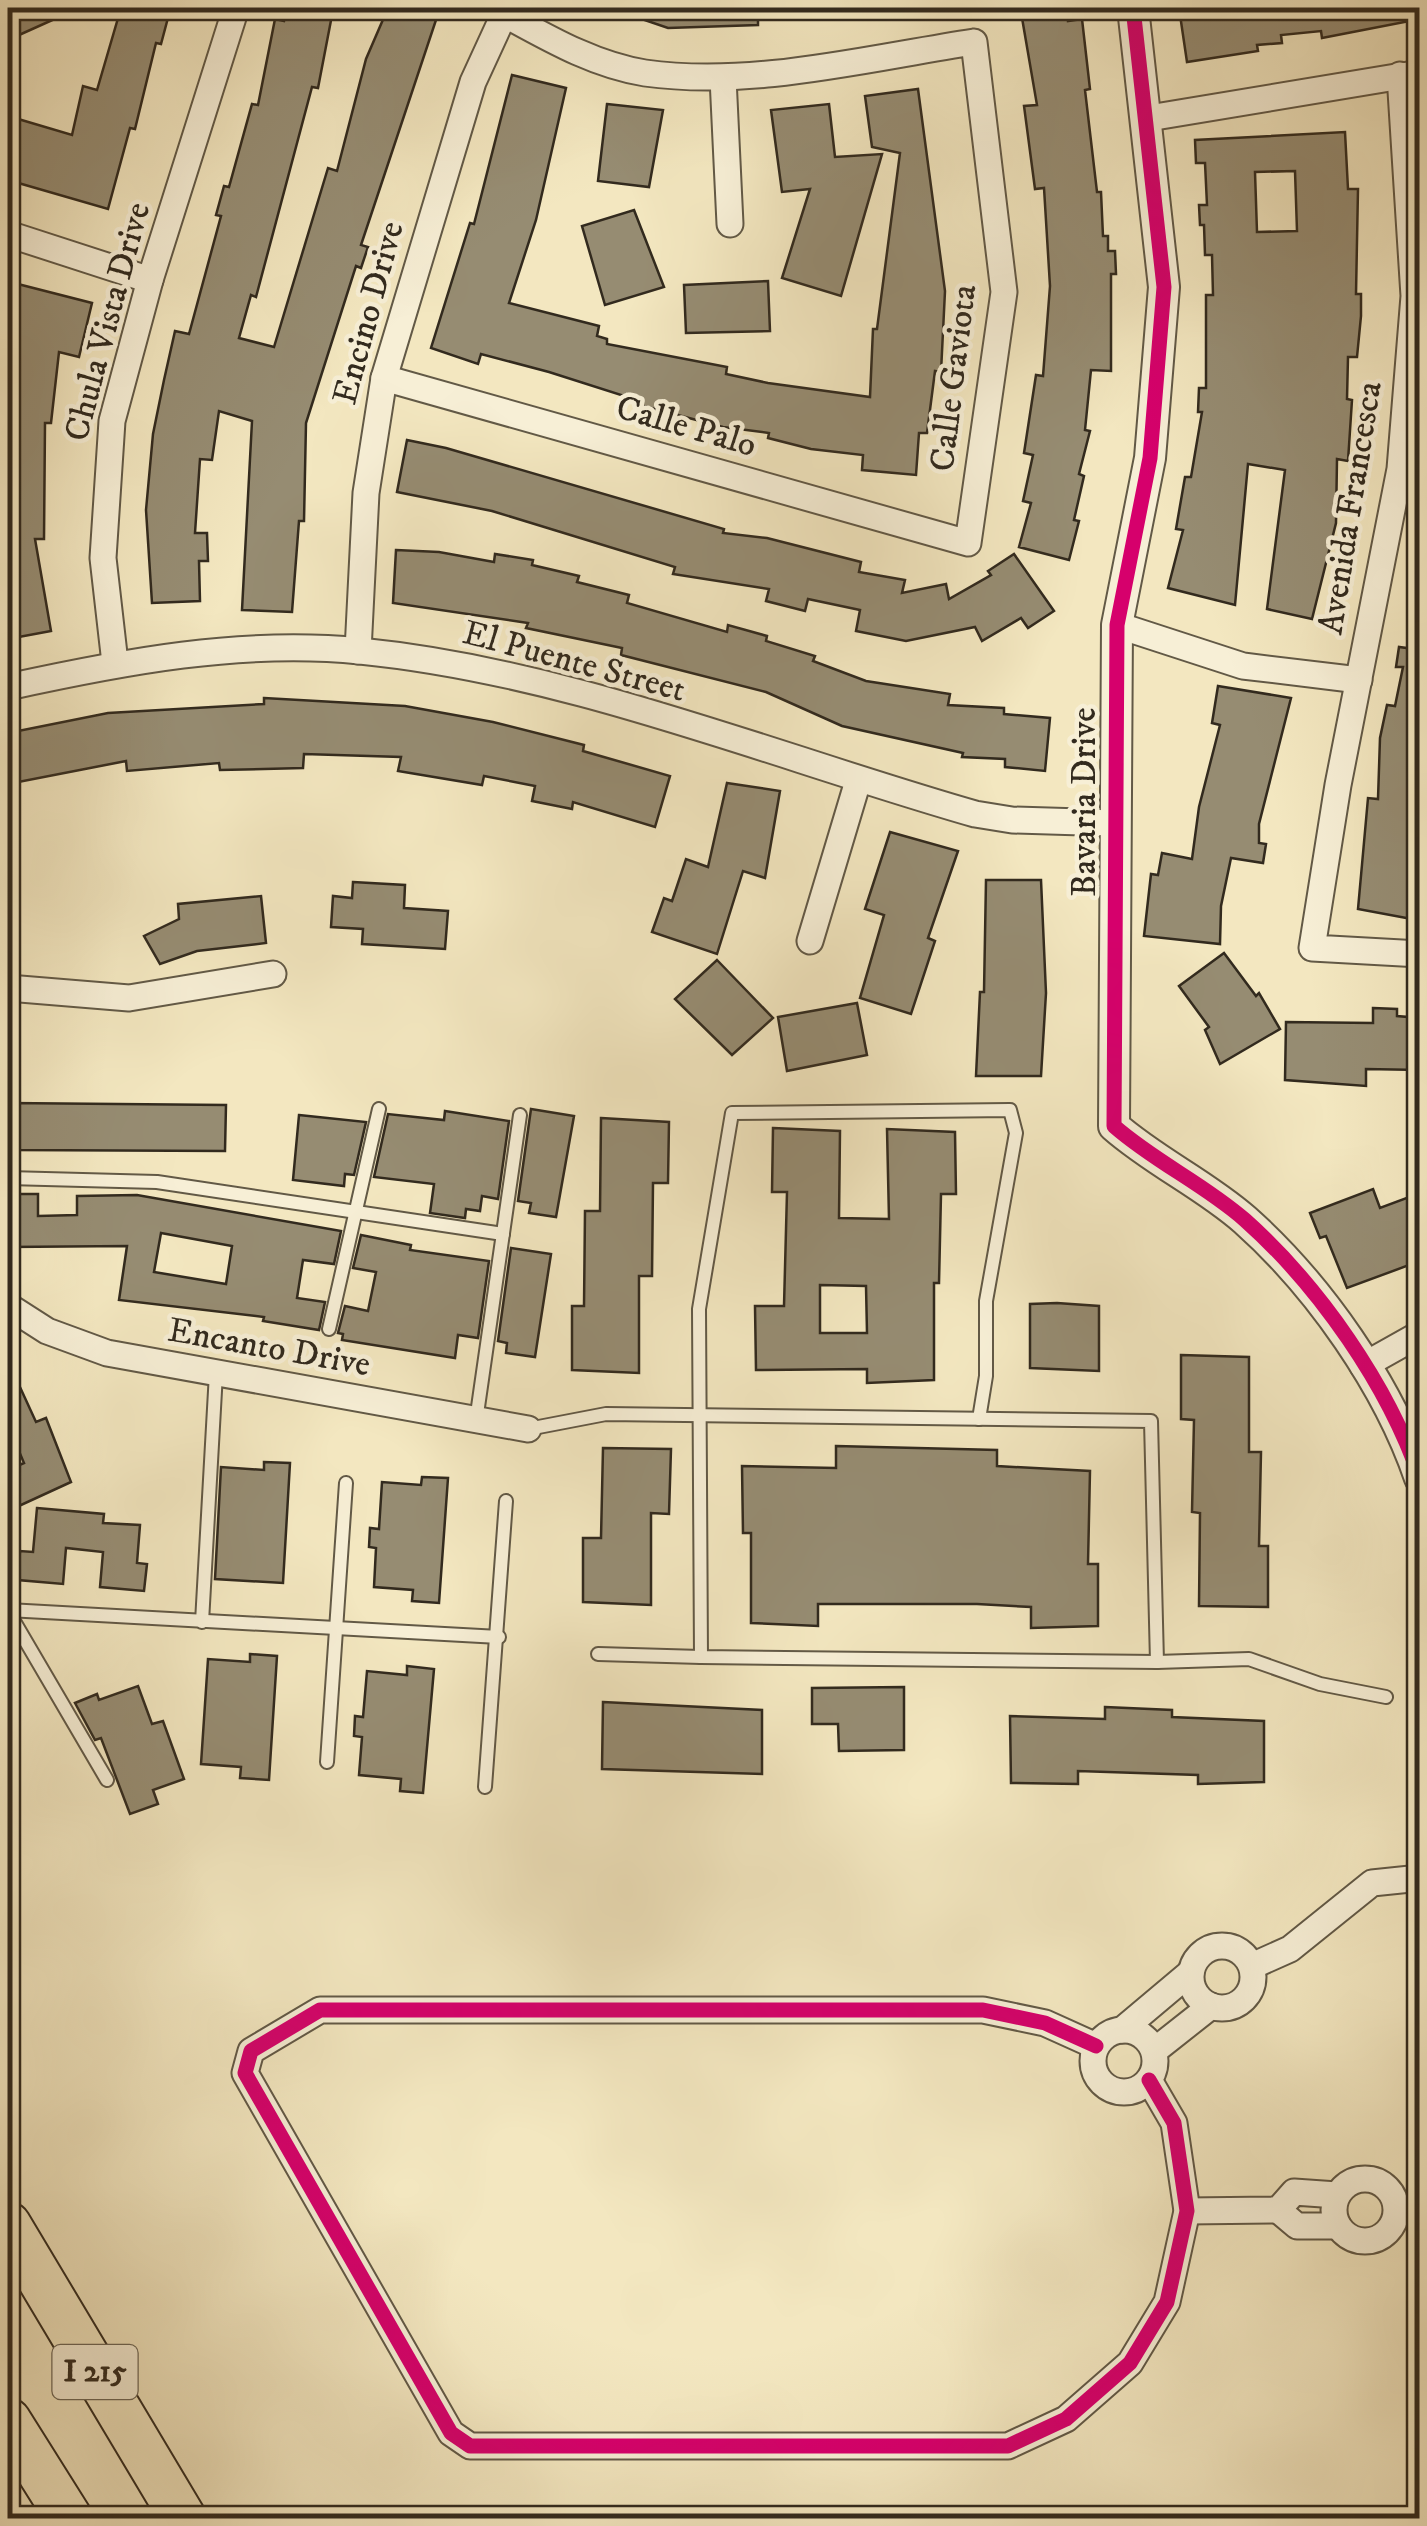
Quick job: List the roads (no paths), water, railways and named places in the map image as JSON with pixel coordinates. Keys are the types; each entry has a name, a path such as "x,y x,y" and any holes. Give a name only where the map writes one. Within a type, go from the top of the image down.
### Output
{"highway":[{"name":"I 215","path":"8,2225 183,2518"},
{"name":"I 215","path":"8,2421 69,2518"}],"street":[{"name":"Chula Vista Drive","path":"115,663 103,558 112,421 150,280 236,8"},
{"name":"Bavaria Drive","path":"1133,8 1149,118 1164,287 1150,458 1117,625 1114,1126 1246,1221 1306,1285 1363,1366 1410,1449 1420,1478"},
{"path":"506,10 570,51 624,67 723,78 730,224"},
{"name":"Encino Drive","path":"358,651 366,493 384,378 472,82 506,10"},
{"name":"Calle Gaviota","path":"723,78 974,42 1004,292 968,543"},
{"path":"1149,118 1410,74"},
{"name":"Avenida Francesca","path":"1410,74 1414,296 1400,469 1312,948 1420,954"},
{"path":"8,234 150,280"},
{"name":"Calle Palo","path":"384,378 968,543"},
{"path":"1117,625 1244,666 1359,680"},
{"name":"El Puente Street","path":"8,686 179,654 358,651 551,685 974,814 1114,823"},
{"path":"810,941 858,780"},
{"path":"8,988 129,998 273,974"},
{"name":"Encanto Drive","path":"8,1306 46,1331 107,1352 528,1429"},
{"path":"1363,1366 1420,1334"},
{"path":"1252,1966 1290,1949 1372,1883 1420,1878"},
{"path":"1096,2046 1122,2030 1191,1972 1201,1953 1220,1945 1240,1950 1252,1966 1248,1996 1231,2007 1210,2006 1195,1992 1191,1972"},
{"path":"1096,2046 1045,2023 984,2010 320,2010 251,2051 245,2073 451,2433 470,2446 1008,2446 1066,2420 1130,2363 1167,2302 1186,2211 1174,2123 1150,2080 1154,2051 1210,2006"},
{"path":"1122,2030 1142,2035 1154,2051"},
{"path":"1096,2046 1093,2068 1104,2086 1133,2092 1150,2080"},
{"path":"1373,2180 1390,2191 1408,2211 1374,2240 1354,2240 1338,2226 1334,2216 1337,2195 1353,2181 1373,2180"},
{"path":"1278,2210 1294,2192 1337,2195"},
{"path":"1186,2211 1278,2210 1297,2226 1338,2226"}],"lane":[{"path":"329,1329 378,1109"},
{"path":"701,1657 699,1308 732,1113 1010,1110 1016,1133 986,1301 986,1376 979,1419"},
{"path":"476,1420 520,1115"},
{"path":"8,1178 157,1182 503,1234"},
{"path":"202,1622 216,1373"},
{"path":"528,1429 606,1414 1151,1420 1157,1662"},
{"path":"327,1762 346,1483"},
{"path":"485,1787 506,1501"},
{"path":"8,1610 498,1638"},
{"path":"8,1610 107,1780"},
{"path":"598,1654 1157,1662 1249,1659 1320,1684 1386,1697"}]}
